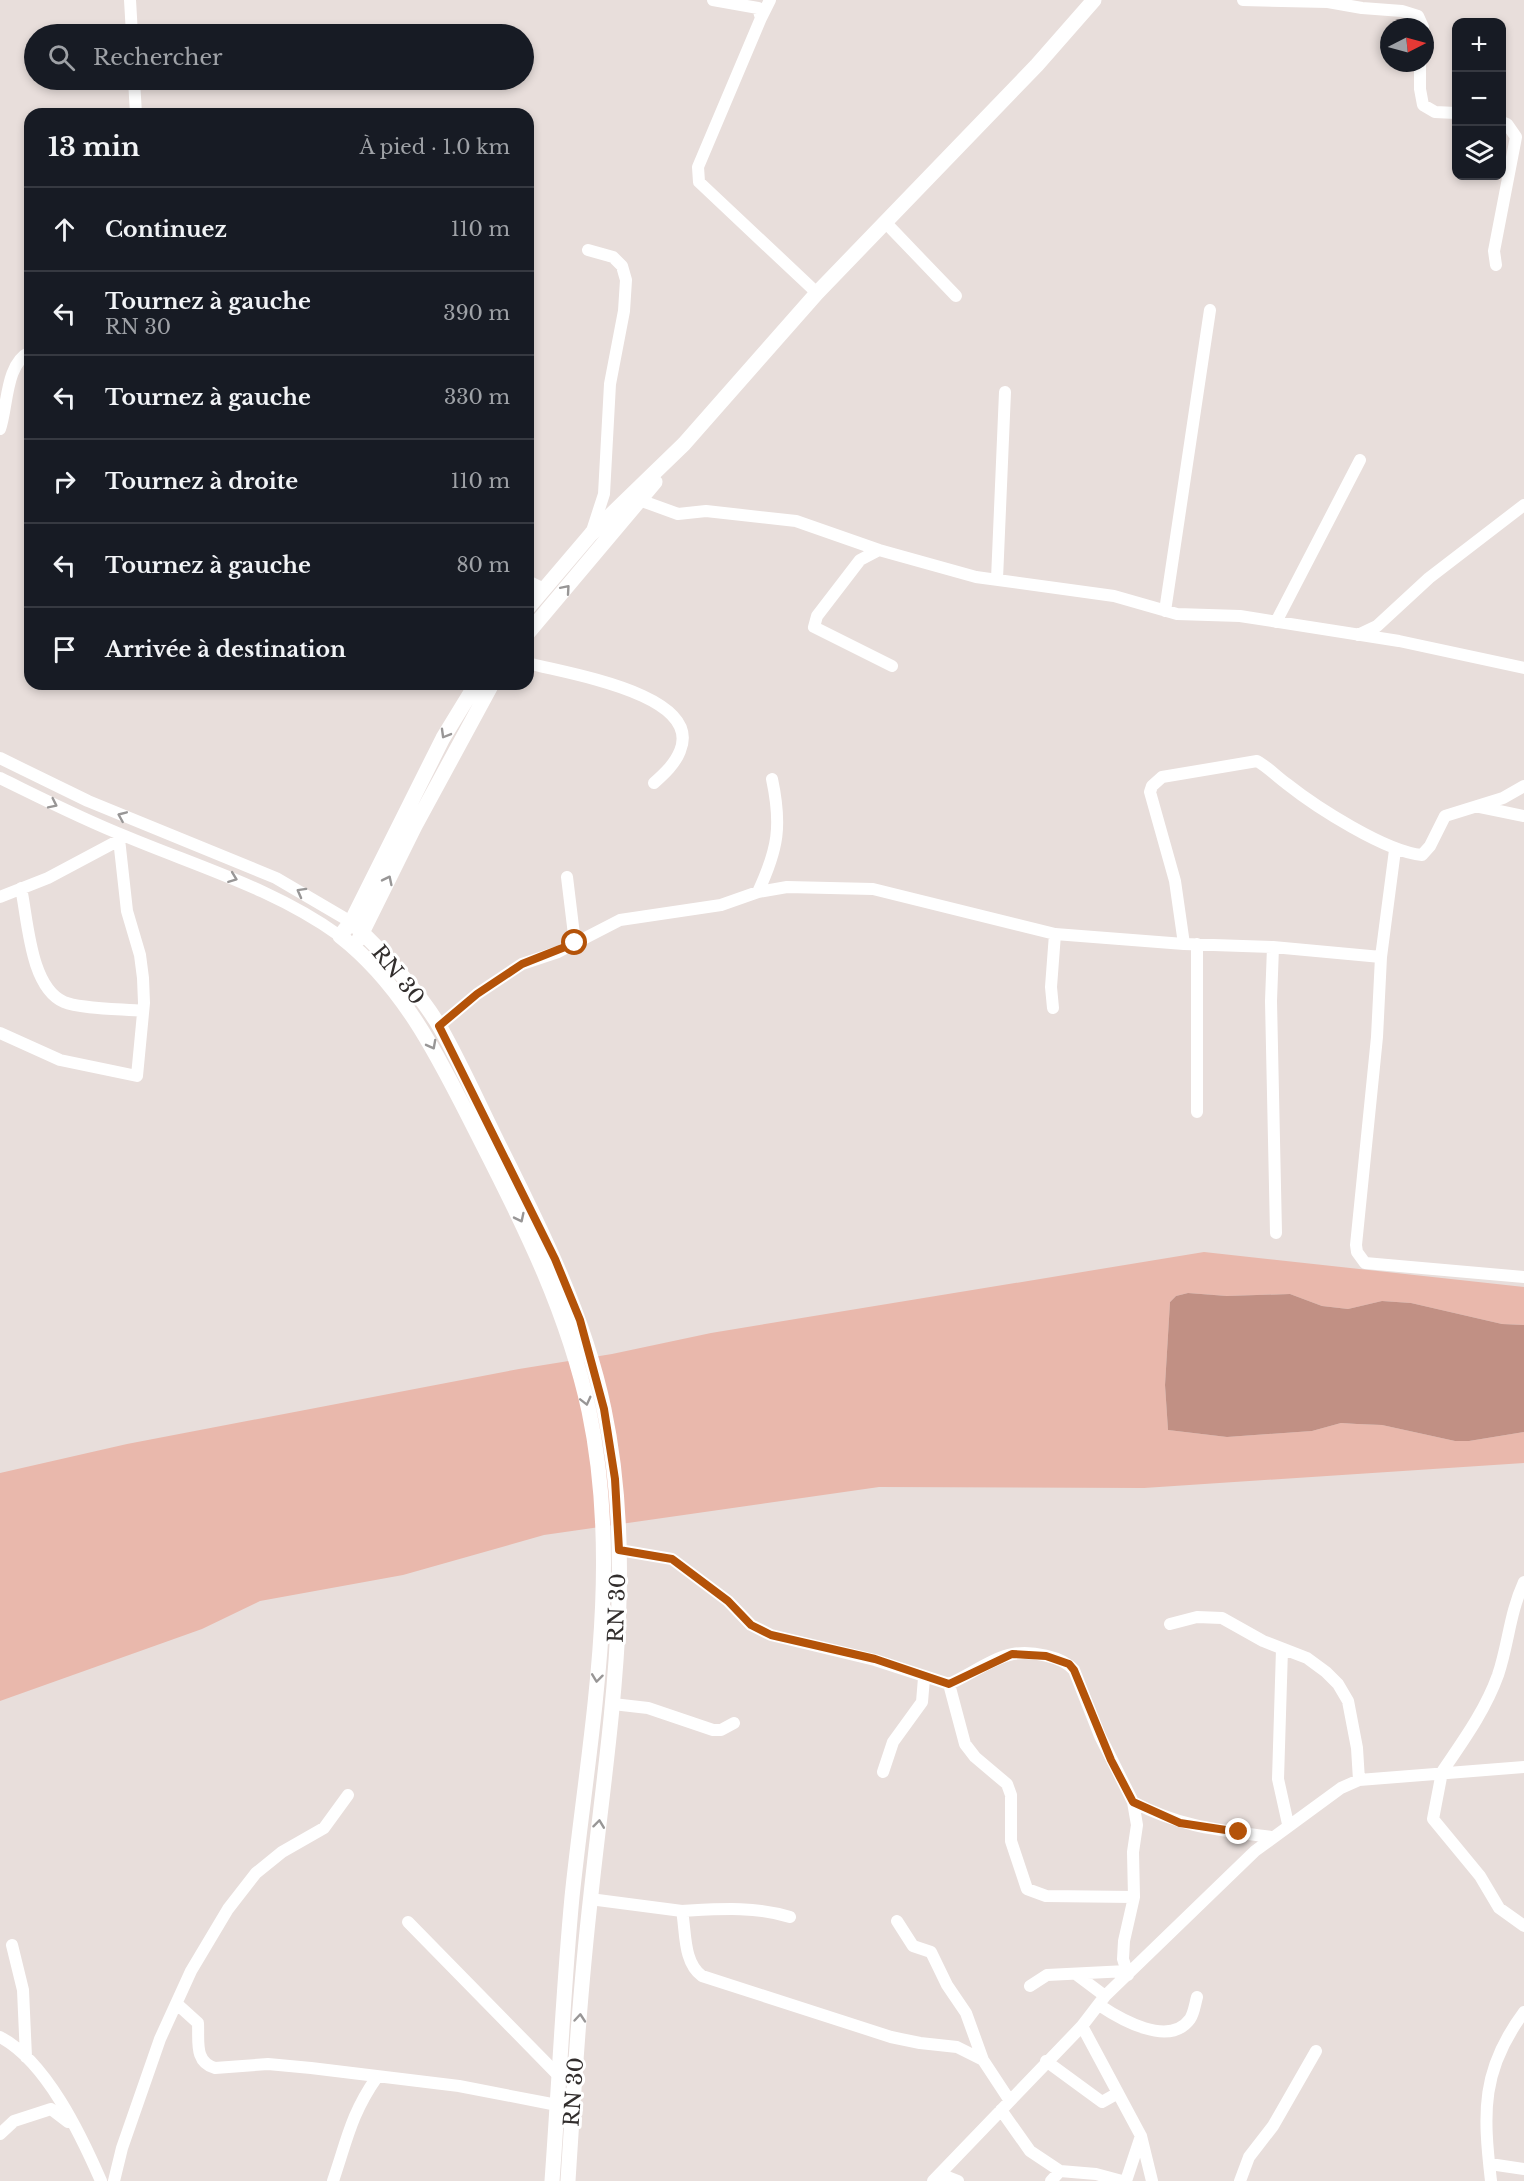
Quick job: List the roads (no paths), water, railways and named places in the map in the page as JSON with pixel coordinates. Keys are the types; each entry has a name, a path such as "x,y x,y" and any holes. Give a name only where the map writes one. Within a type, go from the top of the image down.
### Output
{"main road":[{"path":"534,601 591,534 684,444 817,293 1037,65 1094,0"},
{"path":"534,626 642,501 684,444"},
{"path":"340,936 351,922 443,738 472,690"},
{"name":"RN 30","path":"354,946 363,933 415,826 489,690"},
{"name":"RN 30","path":"351,922 383,953 439,1026 555,1259 580,1320 604,1409 615,1479 619,1550 618,1623 613,1704 590,1899 568,2181"},
{"name":"RN 30","path":"340,936 354,946 388,982 428,1037 542,1265 566,1323 589,1412 599,1480 605,1552 604,1622 572,1900 552,2181"}],"street":[{"path":"130,0 131,24"},
{"path":"713,0 758,8 761,18"},
{"path":"771,0 761,18 696,174 705,188 817,293"},
{"path":"1243,0 1278,3 1328,2 1362,8 1402,11 1419,18"},
{"path":"1420,72 1423,105 1435,112 1452,112"},
{"path":"135,90 136,108"},
{"path":"1496,265 1494,251 1516,137 1506,123"},
{"path":"885,222 956,296"},
{"path":"588,250 613,257 622,266 626,280 624,311 610,384 604,494 591,534"},
{"path":"1165,611 1210,310"},
{"path":"0,429 10,380 24,358"},
{"path":"997,579 1005,392"},
{"path":"1276,622 1360,460"},
{"path":"642,501 678,514 706,511 796,521 879,550 953,572 1114,596 1145,603 1165,611 1240,616 1410,643 1524,668"},
{"path":"1358,635 1377,626 1429,578 1524,505"},
{"path":"855,540 860,560"},
{"path":"879,550 860,560 817,616 814,627 892,666"},
{"path":"534,584 544,589"},
{"path":"534,665 602,682 652,698 663,705 680,728 683,737 681,751 670,767 654,783"},
{"path":"0,758 88,801 276,878 351,922"},
{"path":"1197,1112 1190,944 1150,792 1152,786 1162,777 1257,761 1288,785 1395,850 1422,855 1430,846 1444,816 1479,807 1524,786"},
{"path":"0,778 122,838 268,892 316,919 340,936"},
{"path":"758,892 770,867 779,822 772,779"},
{"path":"1479,807 1524,816"},
{"path":"0,897 48,878 122,838"},
{"path":"0,1033 60,1060 137,1076 143,1011 143,978 140,955 127,911 122,838"},
{"path":"1395,850 1381,957 1377,1037 1361,1180 1358,1252 1365,1263 1524,1277"},
{"path":"567,877 575,943"},
{"path":"439,1026 477,994 522,964 575,943 620,920 721,905 758,892 821,886 873,889 1055,934 1190,944 1273,947 1381,957"},
{"path":"21,888 42,984 66,1003 143,1011"},
{"path":"1053,1008 1051,987 1055,934"},
{"path":"1273,947 1271,1000 1276,1233"},
{"path":"619,1550 672,1559 728,1601 751,1625 771,1635 875,1659 924,1678 949,1684 1012,1654 1046,1656 1069,1664 1074,1670 1107,1752 1133,1802 1137,1826 1133,1852 1134,1897 1124,1941 1123,1959 1127,1973"},
{"path":"1524,1582 1512,1609 1504,1655 1488,1698 1476,1722 1442,1772 1433,1819 1480,1876 1500,1908 1524,1926"},
{"path":"1170,1624 1197,1617 1222,1618 1282,1650 1307,1658 1344,1691 1354,1731 1359,1780"},
{"path":"1282,1650 1278,1779 1288,1824"},
{"path":"883,1772 893,1742 922,1702 924,1678"},
{"path":"949,1684 965,1744 975,1757 997,1772 1007,1784 1011,1795 1011,1841 1027,1889 1046,1896 1134,1897"},
{"path":"613,1704 648,1708 713,1730 721,1730 734,1723"},
{"path":"936,2177 1082,2025 1127,1973 1288,1824 1341,1788 1359,1780 1524,1767"},
{"path":"114,2181 122,2148 160,2038 191,1971 228,1909 256,1873 282,1852 324,1828 348,1795"},
{"path":"1133,1802 1163,1816 1198,1828 1272,1837"},
{"path":"590,1899 682,1911 738,1908 772,1911 790,1917"},
{"path":"682,1911 690,1960 693,1969 702,1976 891,2037 957,2047 983,2060"},
{"path":"897,1921 913,1946 931,1952 947,1985 966,2013 983,2060 1030,2151 1060,2171 1096,2174 1124,2181 1142,2136"},
{"path":"408,1922 558,2075"},
{"path":"12,1945 23,1990 26,2057"},
{"path":"1030,1986 1047,1975 1127,1973"},
{"path":"1077,1975 1102,2001 1138,2028 1176,2029 1188,2022 1197,1996"},
{"path":"177,2004 198,2023 199,2052 207,2066 215,2068 268,2064 459,2086 557,2105"},
{"path":"1491,2181 1488,2085 1496,2057 1524,2012"},
{"path":"1082,2025 1142,2136 1152,2181"},
{"path":"0,2037 6,2045 26,2057 55,2095 85,2145 101,2181"},
{"path":"1240,2181 1249,2157 1273,2126 1316,2051"},
{"path":"1046,2061 1102,2102 1118,2093"},
{"path":"333,2181 348,2127 359,2103 377,2077"},
{"path":"51,2109 55,2095"},
{"path":"51,2109 72,2125"},
{"path":"0,2134 14,2121 51,2109"},
{"path":"1490,2164 1524,2169"},
{"path":"1051,2181 1060,2171"},
{"path":"936,2177 958,2181"}]}
